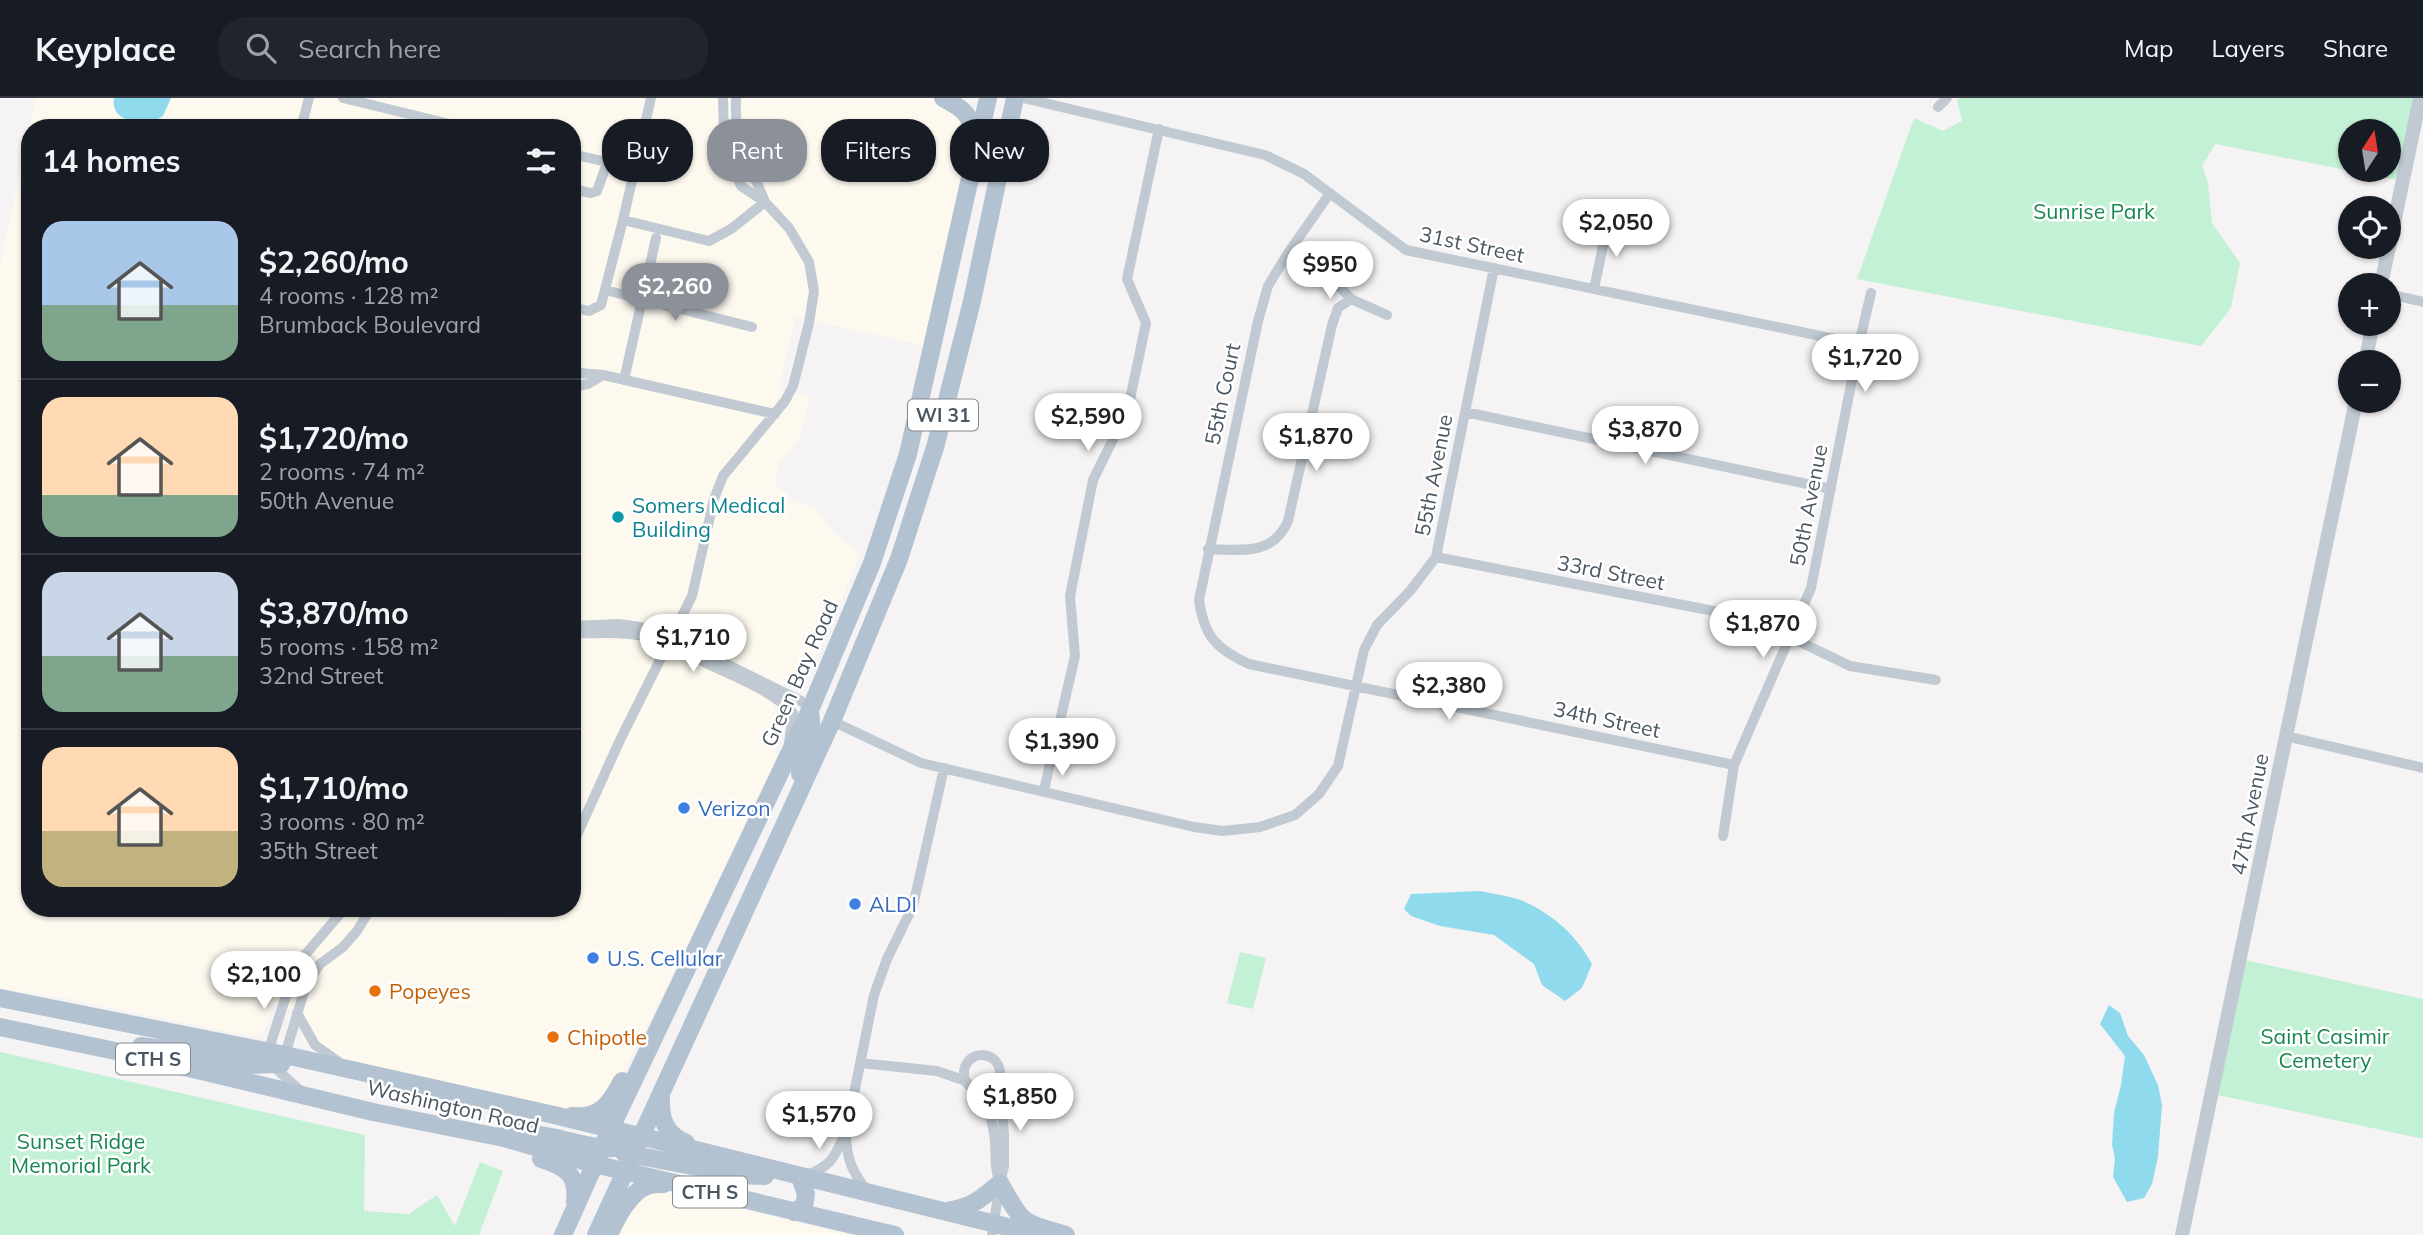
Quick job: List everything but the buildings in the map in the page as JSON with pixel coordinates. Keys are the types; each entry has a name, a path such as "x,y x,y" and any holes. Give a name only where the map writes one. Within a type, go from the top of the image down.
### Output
{"main road":[{"path":"943,98 967,113 970,119"},
{"name":"Green Bay Road","path":"983,119 988,98"},
{"name":"WI 31","path":"596,1235 832,721 900,559 936,443 972,301 1015,98"},
{"name":"Green Bay Road","path":"563,1235 610,1130 810,710 872,563 908,454 969,182"},
{"path":"832,660 831,680 823,710 824,716 832,721"},
{"path":"802,786 801,765 812,727 810,710"},
{"path":"554,1115 591,1116 608,1103 615,1094 653,1015 680,983"},
{"path":"0,998 55,1007 275,1058"},
{"name":"Washington Road","path":"0,1027 390,1116"},
{"path":"71,1042 113,1042 193,1053 246,1065 275,1058"},
{"name":"Washington Road","path":"275,1058 352,1071 554,1115 945,1211 994,1229 1040,1235"},
{"path":"662,1092 663,1122 672,1135 687,1143 762,1168"},
{"path":"390,1116 529,1133 598,1156 634,1154 739,1175 800,1177 806,1194 804,1206 794,1212"},
{"path":"390,1116 419,1131 537,1158 560,1167 569,1173 575,1185 574,1209"},
{"path":"598,1156 630,1145 641,1137"},
{"name":"CTH S","path":"598,1156 626,1172 895,1235"},
{"path":"945,1211 976,1202 1000,1183 1014,1211 1024,1221 1038,1228 1066,1235"},
{"path":"609,1235 640,1190 653,1184 678,1185"}],"street":[{"path":"304,119 309,98"},
{"path":"343,98 429,119"},
{"path":"646,119 651,98"},
{"path":"581,826 620,740 692,596 714,499 723,476 785,401 793,386 809,323 814,291 809,262 789,228 765,202 741,186 723,139 723,98"},
{"path":"736,98 737,133 744,159 765,202"},
{"name":"31st Street","path":"1023,98 1265,155 1304,174 1406,250 1859,344"},
{"path":"1938,107 1947,98"},
{"path":"2400,196 2420,98"},
{"path":"832,721 921,763 1044,790 1075,656 1070,596 1093,480 1128,409 1146,323 1127,279 1160,129"},
{"path":"581,156 602,161"},
{"path":"581,191 597,191 602,177"},
{"path":"581,309 589,311 601,305 631,182"},
{"name":"55th Court","path":"1202,620 1199,600 1208,549 1268,286 1330,193"},
{"path":"623,220 709,241 731,229 765,202"},
{"path":"1594,289 1608,222"},
{"path":"624,380 656,238"},
{"path":"1288,253 1334,281 1351,299 1387,316"},
{"name":"55th Avenue","path":"1044,790 1194,827 1223,831 1260,827 1295,815 1319,794 1338,766 1364,650 1377,625 1410,591 1436,557 1494,268"},
{"path":"605,290 752,327"},
{"name":"50th Avenue","path":"1723,836 1734,765 1811,588 1871,293"},
{"path":"2401,297 2423,302"},
{"path":"1208,549 1263,548 1283,532 1302,465 1332,325 1338,309 1351,299"},
{"path":"581,373 670,388 775,414"},
{"path":"581,385 603,375"},
{"path":"1465,412 1831,488"},
{"name":"47th Avenue","path":"2182,1235 2353,413"},
{"name":"33rd Street","path":"1436,557 1724,613 1790,637 1850,666 1936,680"},
{"name":"34th Street","path":"1202,620 1210,637 1228,655 1249,664 1734,765"},
{"path":"581,626 640,626 802,701 810,710"},
{"path":"581,634 626,634 670,640 767,693 793,713 789,751"},
{"path":"2286,736 2423,768"},
{"path":"873,1195 855,1177 846,1154 846,1133 878,980 913,906 944,768"},
{"path":"275,1058 291,980 304,956 337,917"},
{"path":"275,1058 297,1013 306,985 320,964 349,940 367,917"},
{"path":"297,1013 315,1045 352,1071"},
{"path":"937,1071 968,1062 977,1056 988,1056 997,1063 1005,1147 994,1229"},
{"path":"275,1058 305,1095"},
{"path":"968,1062 964,1071 970,1085 984,1102 995,1135 995,1172 1000,1183"},
{"path":"860,1063 937,1071 988,1090 999,1079"},
{"path":"800,1177 827,1166 846,1133"}],"shaded area":[{"path":"36,98 933,98 964,115 964,119 950,119 950,182 962,182 923,345 795,317 779,389 810,397 800,438 779,463 775,485 793,500 818,510 832,532 860,554 807,675 801,680 784,684 775,708 783,722 775,752 778,754 668,985 610,1097 578,1114 314,1053 301,1036 303,1012 273,1004 263,1033 252,1037 68,999 0,988 0,266 21,168 21,917 581,917 581,119 32,119"},
{"path":"678,1190 698,1199 851,1235 612,1235 650,1191"}],"green space":[{"name":"Sunrise Park","path":"1960,98 2413,98 2401,160 2401,119 2338,119 2338,168 2215,144 2202,166 2208,182 2212,223 2240,263 2231,308 2201,346 1857,279 1914,118 1943,131 1962,121 1957,100"},
{"path":"1240,952 1266,958 1253,1009 1227,1003"},
{"name":"Saint Casimir Cemetery","path":"2245,960 2423,999 2423,1139 2218,1095"},
{"name":"Sunset Ridge Memorial Park","path":"0,1052 365,1135 364,1211 409,1214 437,1195 455,1226 480,1162 503,1171 479,1235 0,1235"}],"water":[{"path":"114,98 171,98 163,116 157,119 125,119 118,114"},
{"path":"1480,891 1523,901 1544,912 1563,927 1579,944 1592,964 1582,988 1565,1001 1542,985 1534,964 1494,935 1440,926 1411,916 1404,909 1411,894"},
{"path":"2109,1005 2120,1013 2128,1036 2144,1055 2158,1085 2162,1105 2158,1157 2152,1184 2144,1198 2127,1202 2113,1177 2114,1113 2125,1056 2100,1024"}],"place":[{"name":"Somers Medical Building","path":"618,517"},
{"name":"Verizon","path":"684,808"},
{"name":"ALDI","path":"855,904"},
{"name":"U.S. Cellular","path":"593,958"},
{"name":"Popeyes","path":"375,991"},
{"name":"Chipotle","path":"553,1037"}]}
